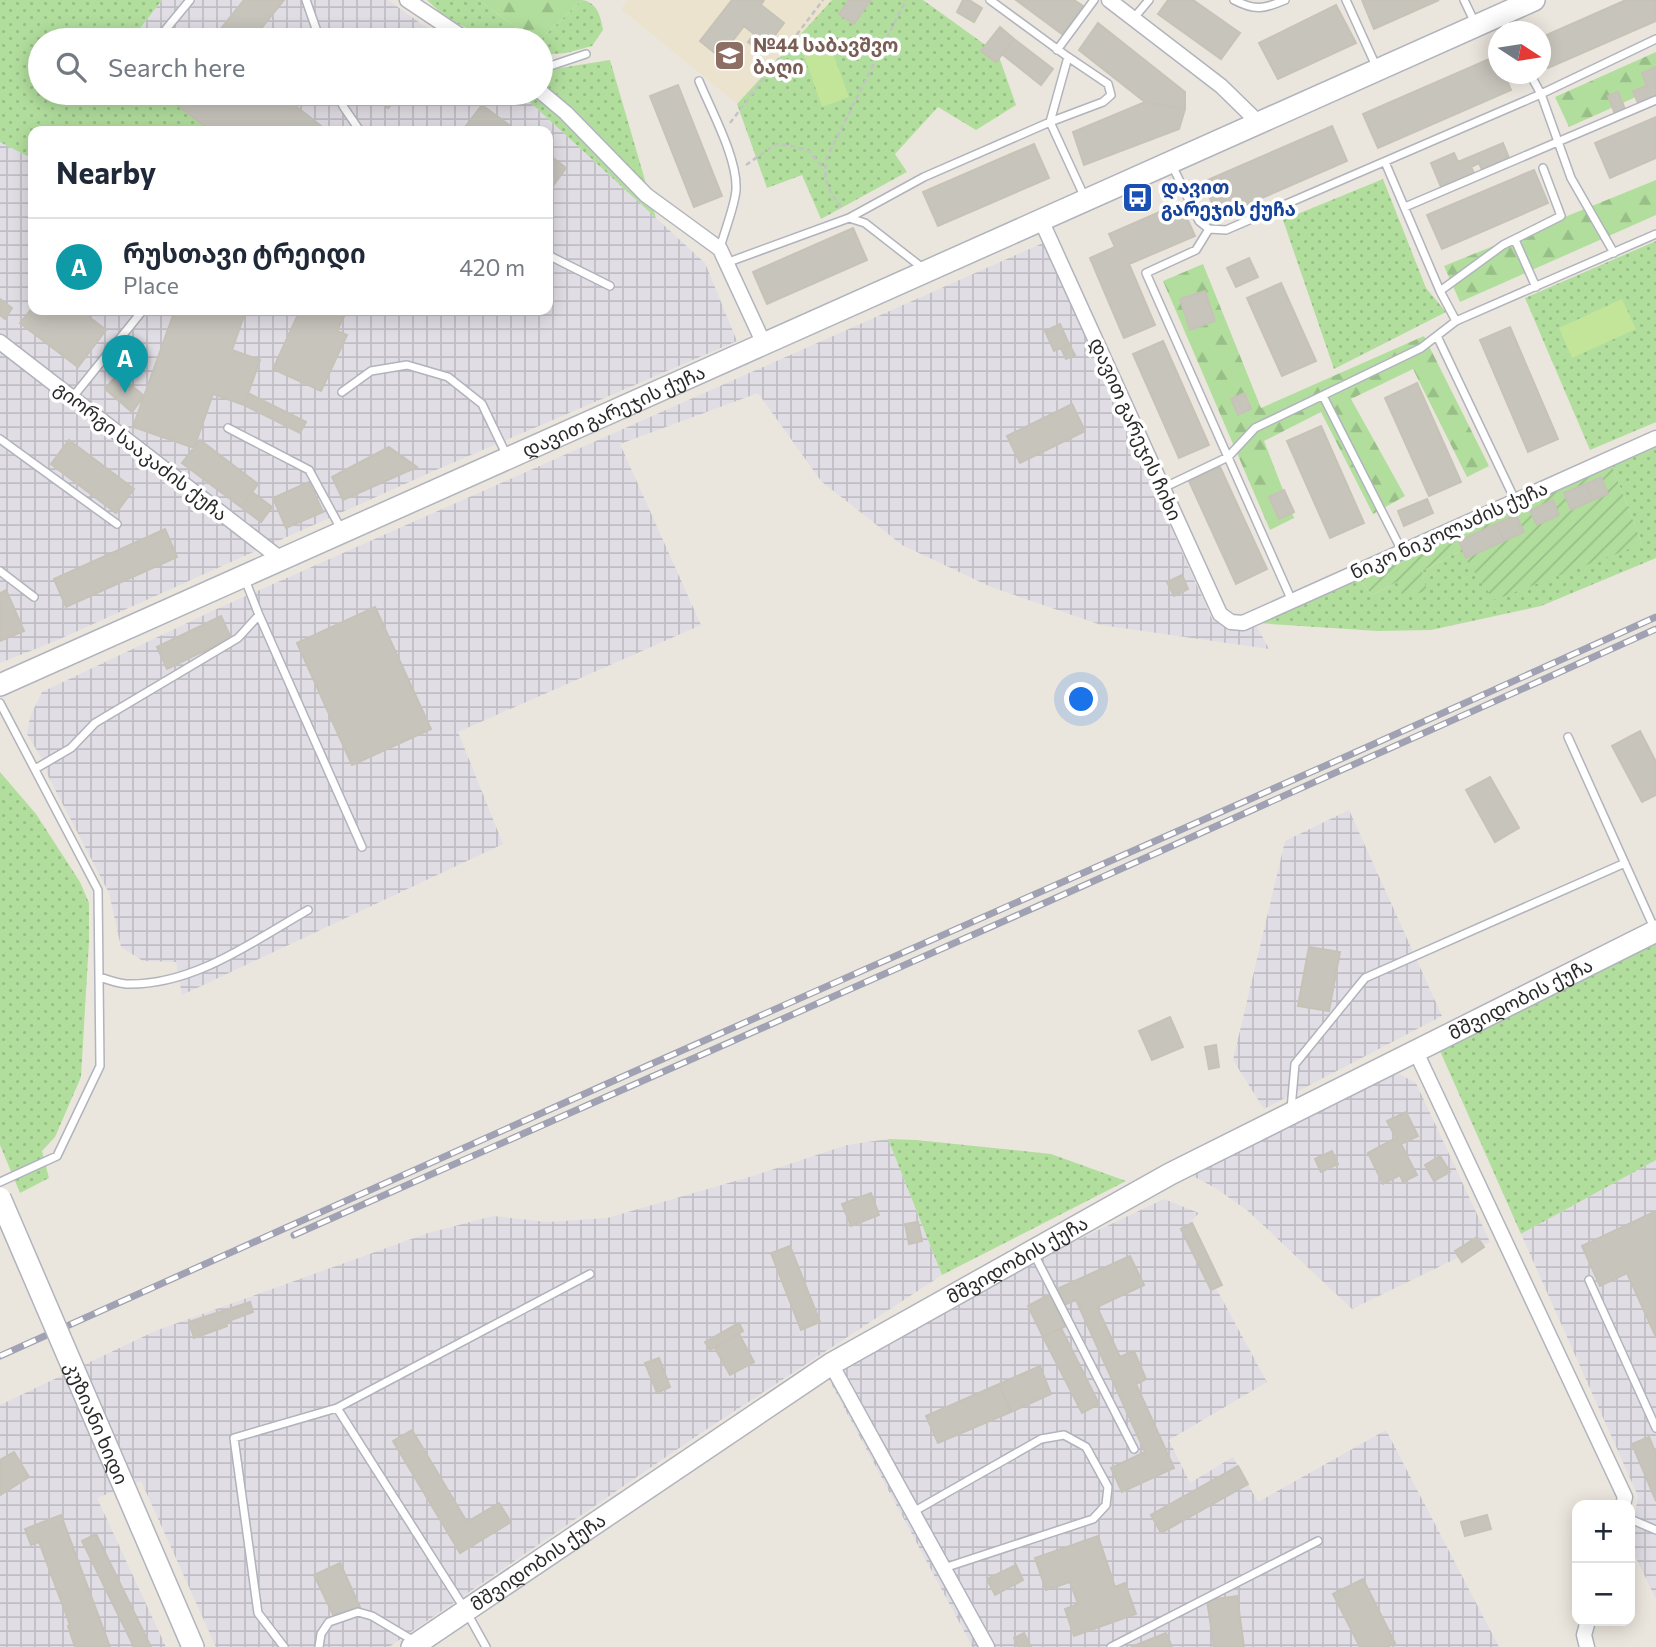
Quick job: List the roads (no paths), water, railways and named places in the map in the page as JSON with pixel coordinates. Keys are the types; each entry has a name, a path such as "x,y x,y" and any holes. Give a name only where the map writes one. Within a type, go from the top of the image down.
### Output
{"main road":[{"name":"დავით გარეჯის ქუჩა","path":"1508,21 1535,0"},
{"name":"დავით გარეჯის ქუჩა","path":"0,685 1476,26 1488,25"},
{"name":"მშვიდობის ქუჩა","path":"415,1645 831,1364 1170,1174 1656,931"},
{"name":"კუზიანი ხიდი","path":"0,1198 193,1647"}],"street":[{"path":"407,0 449,28"},
{"path":"1109,0 1222,86 1259,123"},
{"path":"553,102 646,195 720,249 764,344"},
{"name":"დავით გარეჯის ჩიხი","path":"1041,220 1220,614 1231,622 1243,623"},
{"name":"გიორგი სააკაძის ქუჩა","path":"0,342 282,559"},
{"name":"ნიკო ნიკოლაძის ქუჩა","path":"1243,623 1656,438"},
{"path":"1416,1052 1624,1500"},
{"path":"831,1364 987,1647"},
{"path":"1587,1626 1584,1635 1587,1647"}],"lane":[{"path":"167,28 190,0"},
{"path":"306,0 316,28"},
{"path":"726,263 849,218 924,177 1103,102 1111,95 1108,84 990,0"},
{"path":"1057,50 1094,0"},
{"path":"1133,19 1149,0"},
{"path":"1234,0 1247,6 1265,9 1285,0"},
{"path":"1346,0 1377,70"},
{"path":"1464,0 1476,26"},
{"path":"1170,163 1199,221 1209,229 1226,230 1541,94 1656,39"},
{"path":"553,65 586,54"},
{"path":"1068,57 1050,122 1087,200"},
{"path":"699,81 735,173 736,191 720,249"},
{"path":"1536,84 1572,178 1614,253"},
{"path":"1405,207 1656,100"},
{"path":"343,105 357,126"},
{"path":"1385,162 1440,291 1456,321"},
{"path":"1440,291 1503,246 1561,216 1543,168"},
{"path":"849,218 864,223 928,271"},
{"path":"1209,229 1196,250 1146,273 1292,601"},
{"path":"1163,488 1228,457 1255,428 1421,348 1456,321 1656,234"},
{"path":"1515,240 1536,287"},
{"path":"553,258 610,286"},
{"path":"72,398 139,315"},
{"path":"1437,336 1515,500"},
{"path":"342,392 371,371 407,365 448,377 482,404 508,458"},
{"path":"1323,396 1402,551"},
{"path":"229,428 309,470 343,532"},
{"path":"0,439 117,524"},
{"path":"0,570 34,597"},
{"path":"244,576 258,615 362,847"},
{"path":"35,769 71,748 95,723 238,638 258,615"},
{"path":"0,703 98,890 100,977 100,1066 57,1156 0,1182"},
{"path":"1568,737 1656,931"},
{"path":"1290,1115 1295,1063 1365,978 1625,863"},
{"path":"100,977 122,984 149,983 188,974 217,962 308,910"},
{"path":"1032,1251 1134,1449"},
{"path":"284,1647 258,1613 234,1437 337,1408 590,1274"},
{"path":"1589,1280 1656,1428"},
{"path":"337,1408 486,1647"},
{"path":"914,1512 1041,1439 1064,1435 1086,1447 1108,1487 1107,1505 1093,1519 944,1568"},
{"path":"1635,1521 1656,1530"},
{"path":"1111,1647 1318,1541"},
{"path":"319,1647 321,1634 329,1622 358,1612 372,1616 415,1645"}],"railway":[{"path":"0,1356 1656,617"},
{"path":"294,1235 1656,629"}],"place":[{"name":"№44 საბავშვო ბაღი","path":"730,56"},
{"name":"დავით გარეჯის ქუჩა","path":"1138,198"},
{"name":"რუსთავი ტრეიდი","path":"125,393"}]}
